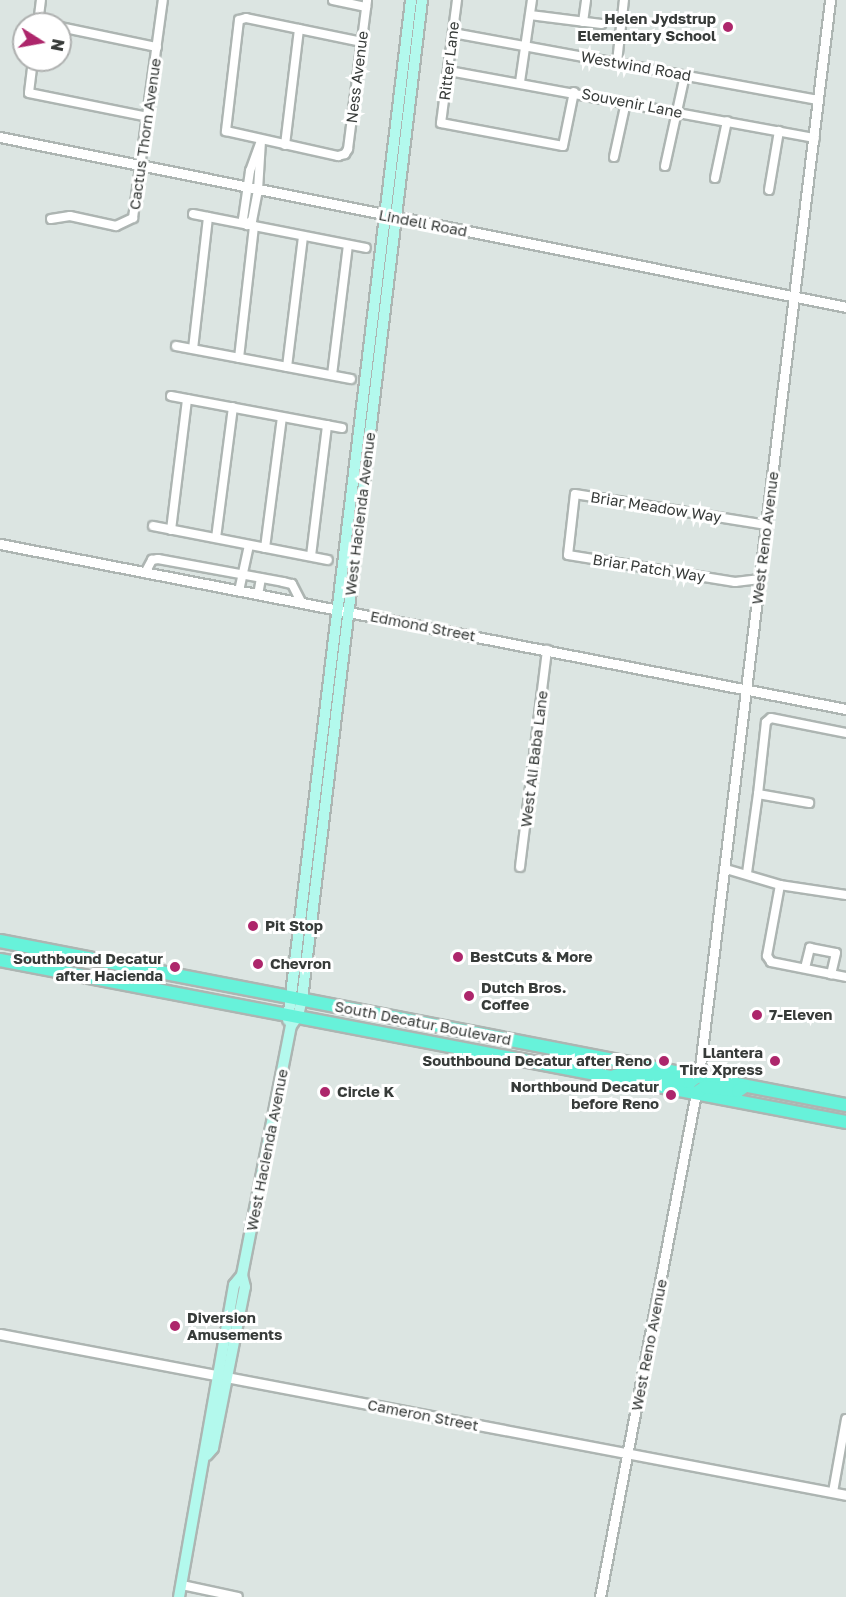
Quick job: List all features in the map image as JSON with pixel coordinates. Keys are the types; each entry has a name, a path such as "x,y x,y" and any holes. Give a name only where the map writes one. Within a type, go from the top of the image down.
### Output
{"main road":[{"name":"West Hacienda Avenue","path":"391,216 411,0"},
{"name":"West Hacienda Avenue","path":"179,1597 207,1455 213,1448 234,1285 242,1275 296,998 391,216 422,0"},
{"name":"South Decatur Boulevard","path":"0,941 846,1105"},
{"name":"South Decatur Boulevard","path":"0,960 292,1019 846,1122"},
{"path":"610,1077 632,1072 690,1082 699,1075"},
{"path":"696,1094 705,1087 738,1091 748,1085"},
{"path":"826,1118 846,1113"}],"street":[{"name":"Cactus Thorn Avenue","path":"51,219 70,216 116,225 129,223 141,166 163,0"},
{"path":"333,0 367,4"},
{"name":"Ritter Lane","path":"457,0 441,123 563,146 573,92"},
{"path":"520,82 532,0"},
{"path":"583,22 586,0"},
{"path":"616,63 624,0"},
{"name":"West Reno Avenue","path":"699,1075 748,689 830,0"},
{"name":"Ness Avenue","path":"285,146 338,156 345,154 367,4"},
{"path":"530,15 601,24"},
{"path":"299,29 285,146 226,131 239,20 246,18 362,42"},
{"path":"72,29 157,47"},
{"name":"Westwind Road","path":"453,33 818,100"},
{"name":"Souvenir Lane","path":"449,71 520,82 815,138"},
{"path":"32,72 29,93 148,117"},
{"path":"665,166 685,75"},
{"path":"614,157 626,102"},
{"path":"715,178 726,122"},
{"path":"770,190 779,131"},
{"name":"Lindell Road","path":"0,138 846,307"},
{"path":"250,225 243,219 253,189 254,150 261,141"},
{"path":"193,214 366,249"},
{"path":"193,349 208,217"},
{"path":"239,358 250,225"},
{"path":"287,367 303,236"},
{"path":"332,375 348,245"},
{"path":"176,346 351,379"},
{"path":"171,396 342,428"},
{"path":"171,530 187,399"},
{"path":"216,538 233,407"},
{"path":"265,548 282,417"},
{"path":"311,556 327,425"},
{"name":"Briar Meadow Way","path":"571,525 575,494 767,525"},
{"name":"Briar Patch Way","path":"571,525 567,555 735,582 760,579"},
{"path":"153,526 328,560"},
{"name":"Edmond Street","path":"0,544 846,709"},
{"path":"239,591 249,544"},
{"path":"146,573 152,560 158,559 243,574 292,584 302,604"},
{"path":"258,595 261,578"},
{"name":"West Ali Baba Lane","path":"520,867 547,651"},
{"path":"747,873 766,722 771,718 846,733"},
{"path":"758,794 809,803"},
{"path":"726,869 747,873 754,879 780,885 846,895"},
{"path":"780,885 766,956 771,962 846,976"},
{"path":"805,968 810,948 836,952 831,974"},
{"name":"West Reno Avenue","path":"600,1597 696,1094"},
{"name":"Cameron Street","path":"0,1334 846,1495"},
{"path":"833,1492 846,1419"},
{"path":"182,1585 238,1597"}],"place":[{"name":"Helen Jydstrup Elementary School","path":"728,27"},
{"name":"Pit Stop","path":"253,926"},
{"name":"BestCuts & More","path":"458,957"},
{"name":"Chevron","path":"258,964"},
{"name":"Southbound Decatur after Hacienda","path":"175,967"},
{"name":"Dutch Bros. Coffee","path":"469,996"},
{"name":"7-Eleven","path":"757,1015"},
{"name":"Southbound Decatur after Reno","path":"664,1061"},
{"name":"Llantera Tire Xpress","path":"775,1061"},
{"name":"Circle K","path":"325,1092"},
{"name":"Northbound Decatur before Reno","path":"671,1095"},
{"name":"Diversion Amusements","path":"175,1326"}]}
